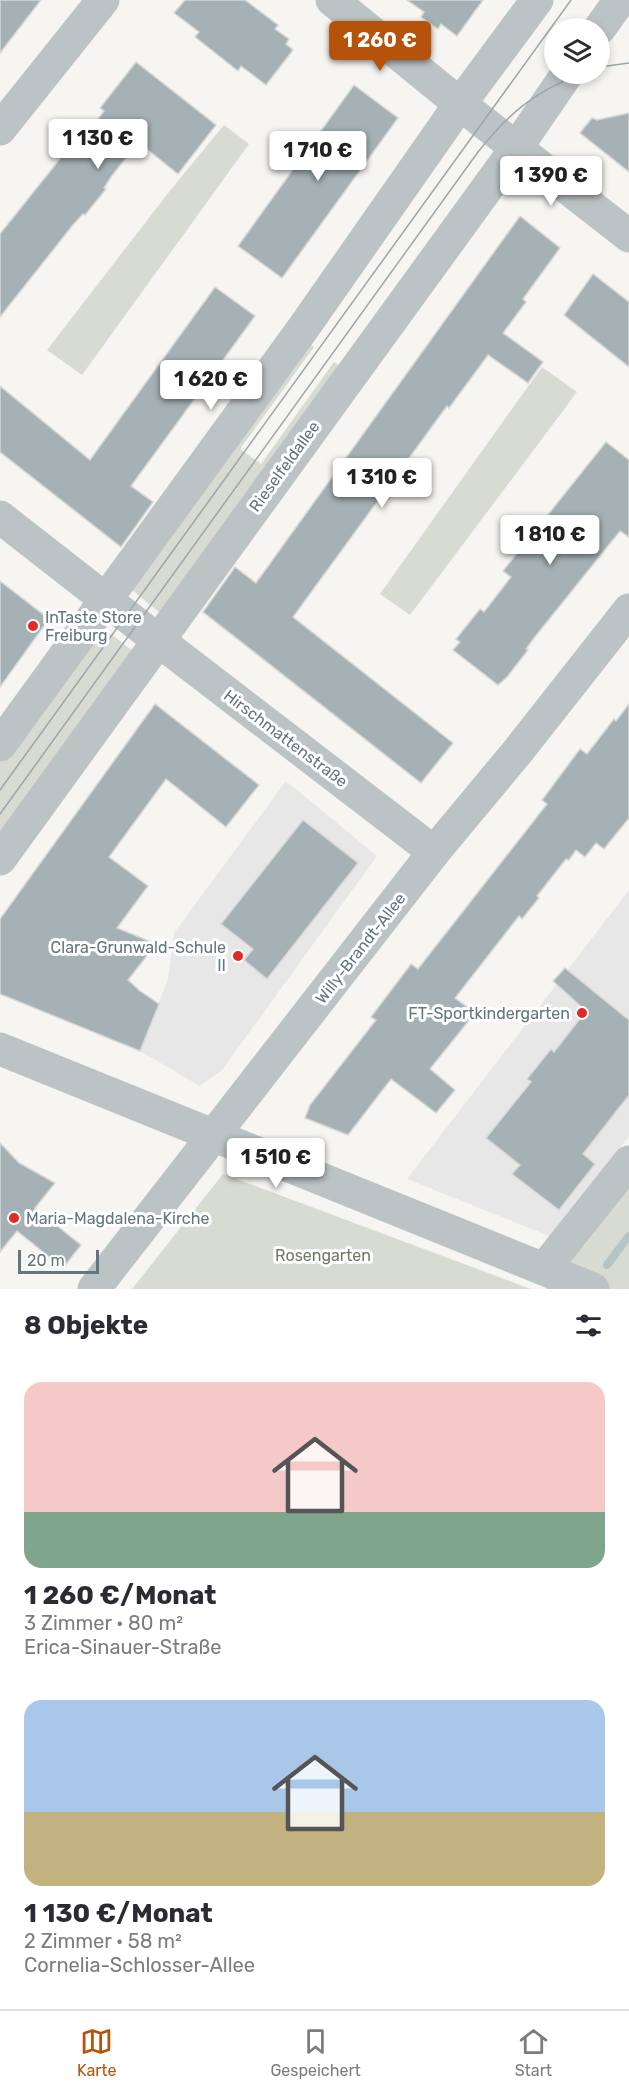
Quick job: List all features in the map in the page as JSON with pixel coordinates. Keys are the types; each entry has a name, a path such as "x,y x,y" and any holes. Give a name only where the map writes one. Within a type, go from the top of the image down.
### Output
{"street":[{"path":"0,129 103,0"},
{"path":"332,0 629,236"},
{"path":"0,745 304,327 460,104 537,0"},
{"path":"607,18 620,0"},
{"name":"Rieselfeldallee","path":"0,859 147,632 506,139 558,84"},
{"name":"Hirschmattenstraße","path":"0,516 105,600 434,852"},
{"name":"Willy-Brandt-Allee","path":"94,1289 434,852 518,751 629,610"},
{"path":"0,1049 570,1279 629,1162"}],"shaded area":[{"name":"Clara-Grunwald-Schule II","path":"286,781 377,856 222,1070 200,1086 140,1051 168,979 174,933"},
{"name":"FT-Sportkindergarten","path":"629,890 629,1136 552,1237 407,1179"}],"green space":[{"path":"224,125 249,144 82,375 47,350 169,192"},
{"path":"304,339 314,347 240,449 261,464 334,362 344,369 165,617 126,585"},
{"path":"542,367 577,392 410,615 380,594"},
{"path":"98,624 138,655 0,846 0,760"},
{"name":"Rosengarten","path":"223,1174 531,1289 132,1289"},
{"path":"629,1187 629,1289 546,1289 585,1244"}],"building":[{"path":"0,0 41,0 0,53"},
{"path":"185,0 245,0 278,25 275,29 289,39 286,44 293,50 266,85 241,66 238,71 195,37 199,32 174,13"},
{"path":"407,0 483,0 457,36 441,24 438,29 421,17 424,12"},
{"path":"136,62 216,125 178,174 138,142 111,177 104,188 106,189 85,215 83,214 72,226 0,317 0,234 75,140 80,144 104,111 100,108"},
{"path":"354,85 398,118 282,278 238,246"},
{"path":"629,113 629,172 580,133 592,118 597,120"},
{"path":"520,216 560,248 523,299 526,302 503,333 543,362 528,383 488,355 449,408 447,406 293,617 453,743 421,783 203,612 235,567 256,583"},
{"path":"593,274 629,302 629,367 564,315"},
{"path":"215,287 255,316 131,486 153,502 121,547 0,452 0,386 90,460"},
{"path":"606,442 629,460 629,537 620,531 534,638 526,649 528,650 507,677 498,685 453,650 460,642 456,639 480,609 484,612 511,577 503,571"},
{"path":"0,581 49,619 0,687"},
{"path":"155,704 259,785 226,827 166,779 109,857 148,886 117,928 156,944 128,980 159,1004 140,1051 0,994 0,919"},
{"path":"629,704 629,818 604,849 596,843 585,857 576,850 569,860 566,859 537,896 539,898 522,919 519,916 455,998 475,1013 430,1069 455,1090 436,1113 391,1079 348,1135 305,1118 310,1105 376,1020 371,1017 411,964 418,969 547,804 542,800 580,749 587,754 614,719 616,721"},
{"path":"303,820 358,863 267,979 244,960 253,949 221,924"},
{"path":"565,968 629,1020 629,1095 583,1154 595,1164 559,1210 512,1174 520,1165 486,1138 531,1082 527,1079 551,1049 554,1052 586,1011 553,981"},
{"name":"Maria-Magdalena-Kirche","path":"0,1143 19,1163 55,1183 35,1208 81,1245 63,1268 17,1231 0,1252"}],"waterway":[{"path":"607,1265 629,1236"}],"tram line":[{"path":"0,790 571,0"},
{"path":"610,66 629,63"},
{"path":"0,814 478,152 512,115 536,96 559,84"}],"place":[{"name":"InTaste Store Freiburg","path":"33,626"},
{"name":"Clara-Grunwald-Schule II","path":"238,956"},
{"name":"FT-Sportkindergarten","path":"582,1013"},
{"name":"Maria-Magdalena-Kirche","path":"14,1218"}]}
